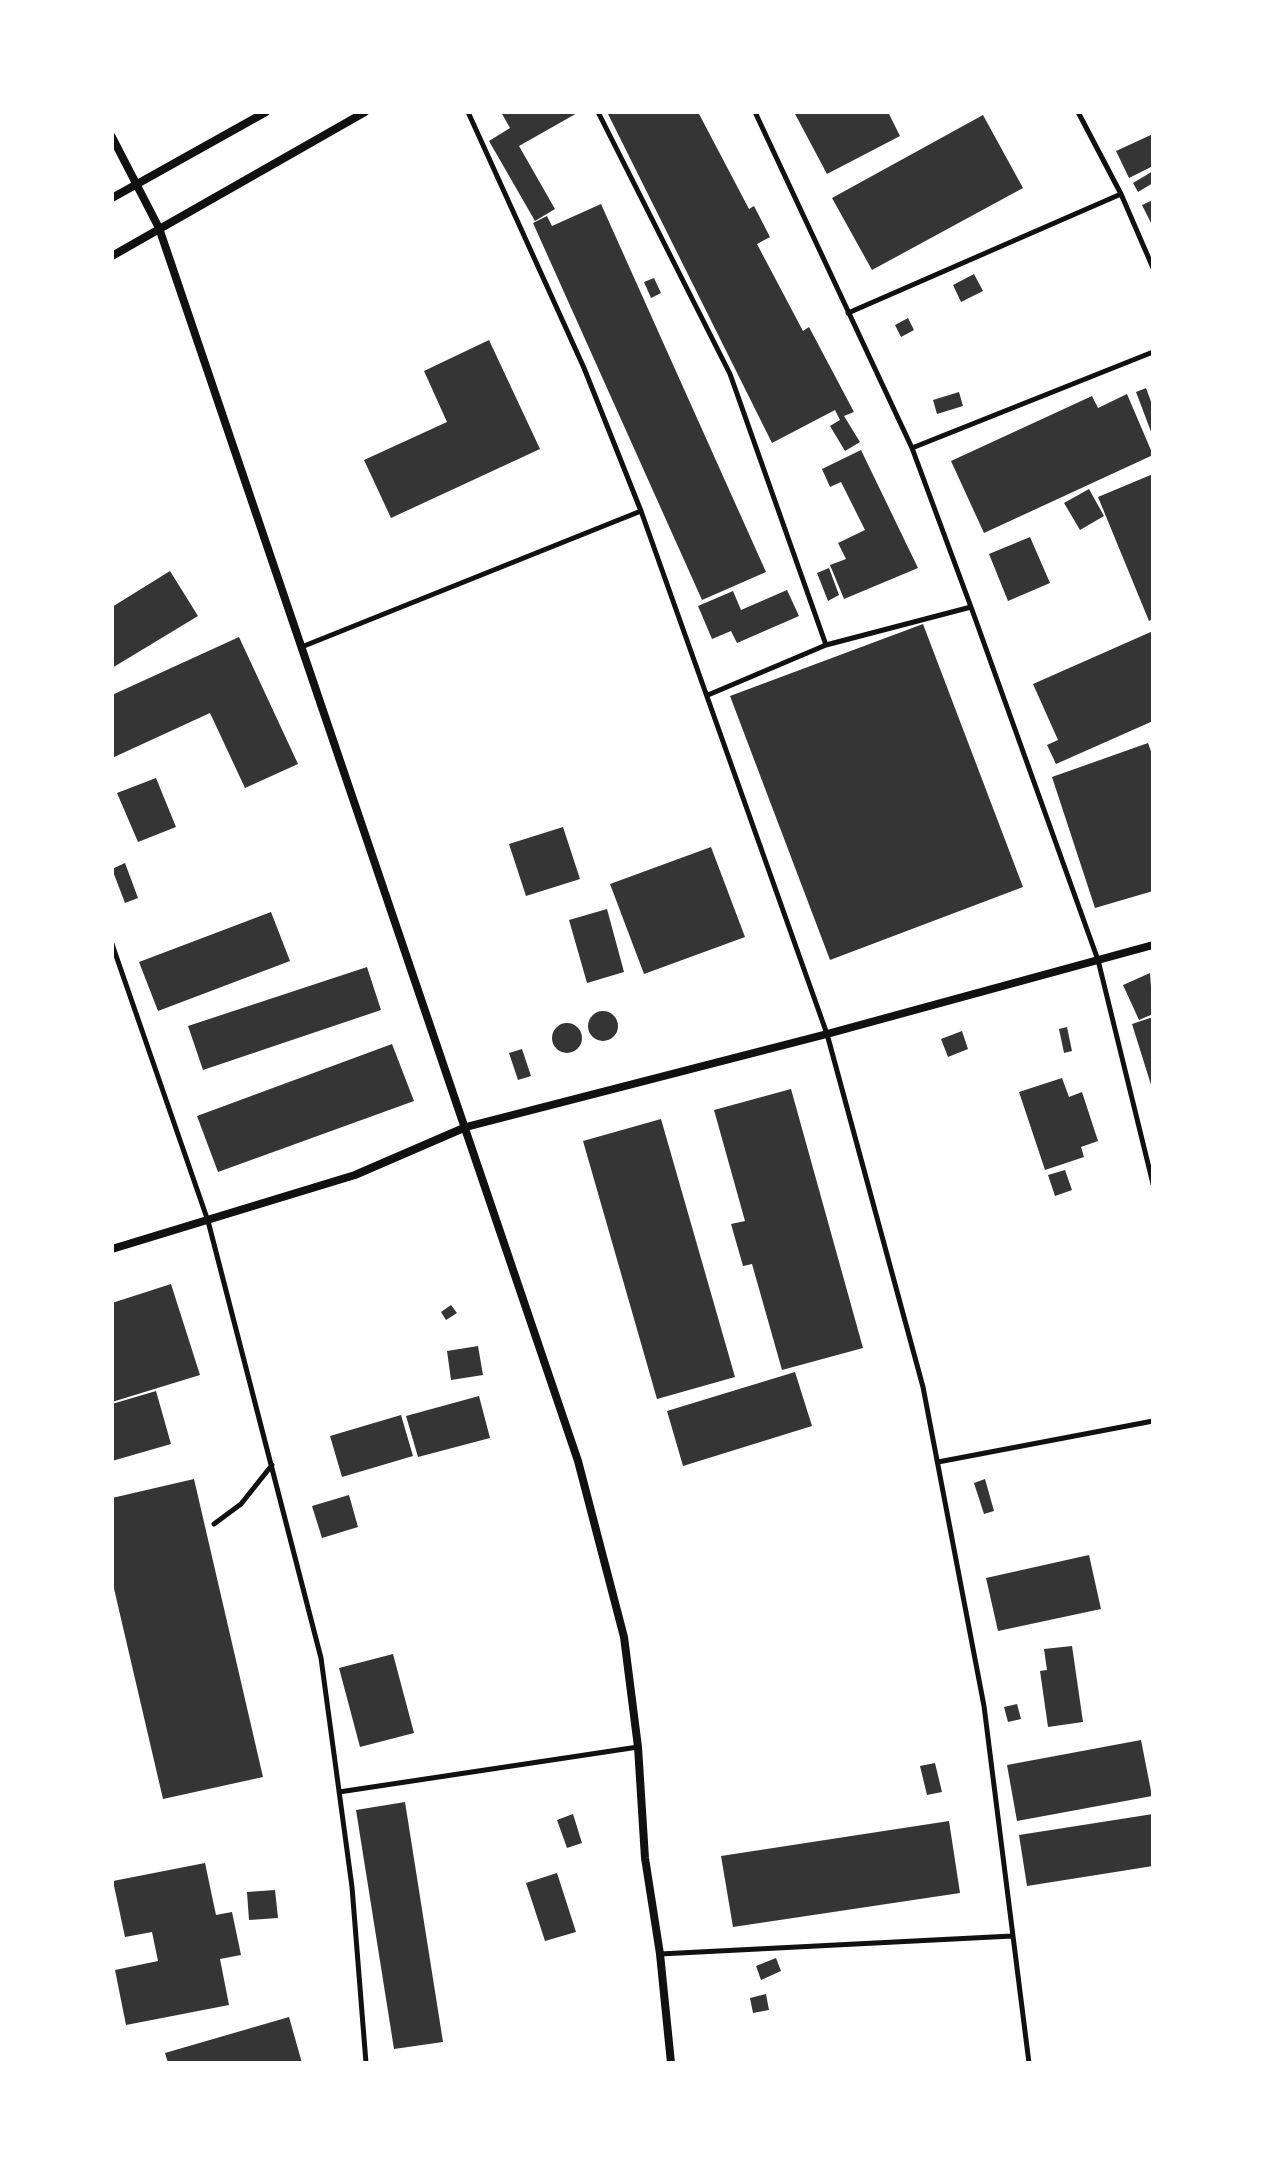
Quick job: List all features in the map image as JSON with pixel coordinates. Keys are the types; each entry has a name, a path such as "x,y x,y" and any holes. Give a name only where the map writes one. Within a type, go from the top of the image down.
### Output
{"street":[{"path":"112,198 266,112"},
{"path":"112,256 365,112"},
{"path":"112,137 159,228 304,646 578,1461 624,1637 638,1747 645,1858 660,1954 671,2063"},
{"path":"112,1249 355,1175 466,1127 827,1034 1153,945"}],"lane":[{"path":"468,112 584,368 641,511 827,1034 923,1387 938,1462 984,1706 1029,2063"},
{"path":"598,112 730,374 826,645"},
{"path":"755,112 912,448 1098,960 1153,1184"},
{"path":"1078,112 1121,194 1153,268"},
{"path":"848,313 1121,194"},
{"path":"912,448 1153,352"},
{"path":"304,646 641,511"},
{"path":"708,695 826,645 971,607"},
{"path":"112,944 208,1221 321,1658 352,1887 366,2063"},
{"path":"938,1462 1153,1421"},
{"path":"214,1524 241,1504 272,1464"},
{"path":"339,1792 638,1747"},
{"path":"660,1954 1012,1936"}],"building":[{"path":"501,112 579,112 519,146 555,209 535,221 489,141 510,128"},
{"path":"607,112 698,112 749,209 754,206 770,237 757,244 803,331 809,327 854,412 844,416 860,442 845,451 830,426 840,420 835,410 772,443"},
{"path":"794,112 888,112 900,136 827,174"},
{"path":"983,115 1023,188 872,270 832,198"},
{"path":"1153,134 1153,166 1129,178 1116,151"},
{"path":"1153,171 1153,183 1138,192 1133,183"},
{"path":"1153,200 1153,227 1142,205"},
{"path":"601,204 766,572 702,600 533,223 547,216 552,226"},
{"path":"974,274 983,291 961,302 953,285"},
{"path":"654,278 661,293 651,298 644,282"},
{"path":"908,318 914,330 901,337 895,325"},
{"path":"489,340 540,449 391,518 364,460 447,422 424,371"},
{"path":"1146,388 1153,407 1153,437 1136,392"},
{"path":"959,392 963,406 937,414 933,400"},
{"path":"1127,394 1153,455 984,533 951,461 1092,396 1098,408"},
{"path":"861,450 918,568 844,599 830,565 846,559 838,543 865,530 841,482 830,487 822,469"},
{"path":"1153,474 1153,619 1149,621 1098,497"},
{"path":"1089,489 1104,516 1080,530 1064,503"},
{"path":"1030,537 1050,583 1008,601 989,554"},
{"path":"829,568 839,595 828,601 817,573"},
{"path":"170,571 198,616 112,668 112,607"},
{"path":"787,590 799,616 737,643 731,631 712,639 698,606 733,591 741,610"},
{"path":"923,624 1023,887 830,960 730,696"},
{"path":"1153,631 1153,721 1056,764 1047,745 1058,740 1033,684"},
{"path":"239,637 298,764 245,788 210,713 112,758 112,695"},
{"path":"1148,743 1153,757 1153,891 1095,908 1052,777"},
{"path":"156,778 176,827 138,842 117,793"},
{"path":"563,827 580,879 526,896 509,844"},
{"path":"711,847 745,937 644,974 610,884"},
{"path":"125,863 138,898 125,903 112,869"},
{"path":"607,909 624,972 587,983 569,920"},
{"path":"271,912 290,961 158,1011 139,962"},
{"path":"367,967 381,1010 203,1070 188,1026"},
{"path":"1150,973 1153,1014 1139,1020 1123,985"},
{"path":"603,1011 614,1015 618,1026 614,1037 603,1041 592,1037 588,1026 592,1015"},
{"path":"1153,1017 1153,1088 1152,1088 1132,1024"},
{"path":"567,1023 578,1027 582,1038 578,1049 567,1053 556,1049 552,1038 556,1027"},
{"path":"1067,1027 1072,1051 1064,1053 1059,1029"},
{"path":"962,1031 968,1049 948,1057 941,1039"},
{"path":"392,1044 414,1101 218,1172 197,1116"},
{"path":"522,1049 531,1076 518,1080 509,1053"},
{"path":"1062,1078 1069,1097 1082,1092 1098,1141 1081,1147 1084,1157 1045,1170 1019,1092"},
{"path":"791,1089 863,1348 782,1370 752,1264 743,1266 731,1224 745,1221 714,1110"},
{"path":"661,1119 735,1377 657,1399 583,1141"},
{"path":"1065,1170 1072,1190 1055,1196 1048,1175"},
{"path":"171,1284 200,1375 112,1402 112,1303"},
{"path":"451,1305 457,1313 446,1320 441,1312"},
{"path":"478,1346 483,1375 451,1380 447,1351"},
{"path":"795,1372 812,1426 683,1466 667,1411"},
{"path":"156,1391 171,1444 112,1461 112,1404"},
{"path":"479,1396 490,1438 418,1457 406,1416"},
{"path":"401,1415 413,1456 342,1477 330,1436"},
{"path":"194,1479 263,1777 163,1799 112,1580 112,1498"},
{"path":"985,1479 994,1511 984,1514 974,1483"},
{"path":"349,1495 358,1527 322,1538 312,1506"},
{"path":"1089,1555 1101,1609 998,1631 986,1578"},
{"path":"1072,1646 1083,1722 1048,1727 1040,1671 1047,1670 1044,1649"},
{"path":"393,1654 414,1733 360,1747 339,1668"},
{"path":"1017,1704 1021,1719 1008,1722 1004,1707"},
{"path":"1141,1740 1152,1796 1017,1821 1007,1765"},
{"path":"935,1763 942,1792 927,1795 920,1766"},
{"path":"405,1802 443,2042 394,2049 356,1810"},
{"path":"573,1814 582,1843 567,1848 557,1820"},
{"path":"1153,1814 1153,1866 1027,1886 1019,1835"},
{"path":"949,1821 960,1893 733,1927 721,1856"},
{"path":"205,1863 216,1915 232,1912 241,1955 220,1959 229,2005 126,2025 115,1970 158,1961 152,1932 125,1937 113,1881"},
{"path":"557,1873 576,1932 545,1941 526,1883"},
{"path":"275,1890 278,1918 249,1920 247,1892"},
{"path":"776,1958 781,1971 761,1980 756,1966"},
{"path":"766,1994 769,2010 753,2013 750,1998"},
{"path":"289,2017 302,2063 168,2063 165,2053"}]}
